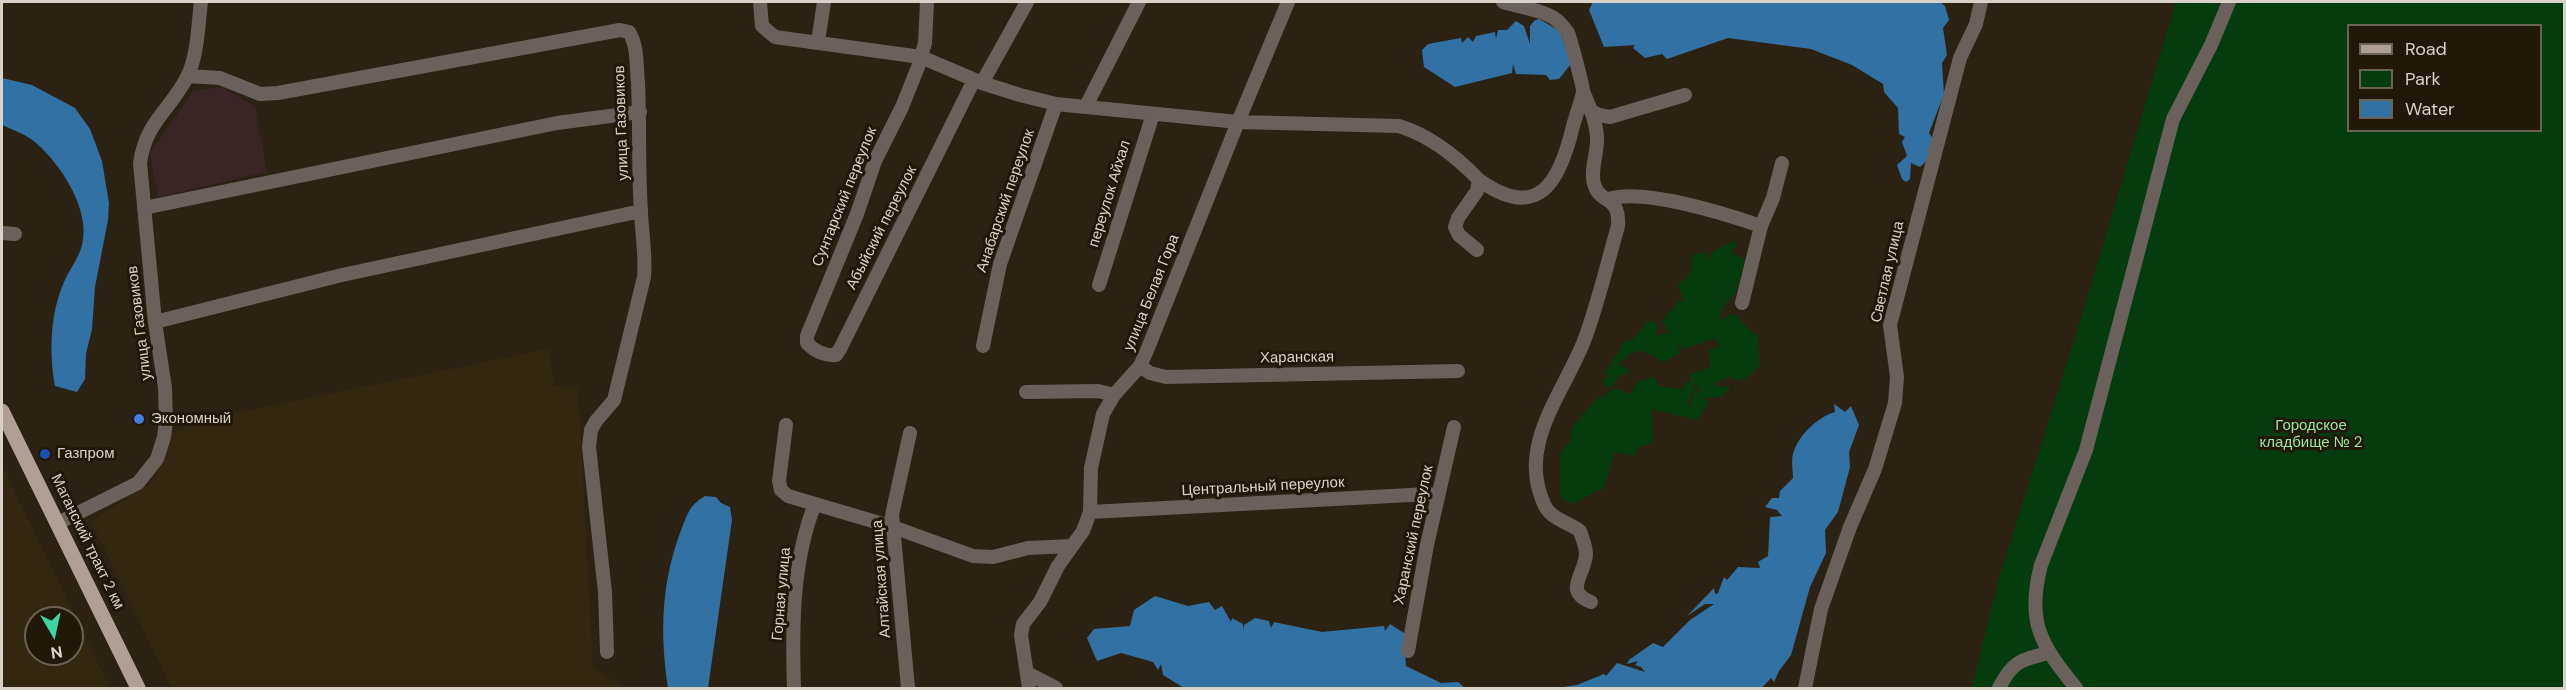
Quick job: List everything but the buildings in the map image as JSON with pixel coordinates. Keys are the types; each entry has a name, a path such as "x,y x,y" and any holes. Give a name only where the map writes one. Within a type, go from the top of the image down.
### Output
{"main road":[{"name":"Маганский тракт 2 км","path":"2,411 138,688"}],"street":[{"name":"улица Газовиков","path":"58,523 138,483 157,459 166,422 165,388 155,322 140,163 142,145 160,114 188,76 194,61 201,2"},
{"path":"760,2 762,26 775,37 921,57 978,81 1056,104 1238,122 1399,126 1414,130 1440,146 1460,160 1479,180 1493,190 1509,196 1525,197 1540,193 1551,185 1569,143 1583,91"},
{"path":"818,42 824,2"},
{"name":"Сунтарский переулок","path":"807,336 857,214 874,161 902,107 921,57 927,2"},
{"name":"Абыйский переулок","path":"807,336 807,343 820,352 836,355 840,349 978,81 1026,2"},
{"path":"1086,106 1139,2"},
{"name":"улица Белая Гора","path":"1029,688 1021,635 1023,624 1040,602 1058,566 1083,531 1090,512 1091,468 1103,414 1114,395 1140,366 1288,2"},
{"path":"1503,2 1557,20 1569,34 1583,91 1597,134 1592,177 1595,188 1609,200 1618,214 1618,226 1583,343 1547,414 1538,444 1535,470 1544,507 1554,518 1580,531 1586,552 1584,567 1576,582 1576,591 1581,598 1591,602"},
{"name":"Светлая улица","path":"1805,688 1821,609 1850,527 1875,469 1894,403 1897,377 1890,325 1960,58 1976,24 1981,2"},
{"path":"2076,688 2048,653 2039,634 2035,609 2036,585 2041,565 2086,450 2173,119 2211,45 2229,2"},
{"name":"улица Газовиков","path":"188,76 220,78 260,94 278,93 620,30 629,32 633,39 639,111 641,211 646,260 644,278 614,400 591,430 589,447 605,592 607,652"},
{"path":"1590,110 1610,117 1685,95"},
{"name":"Анабарский переулок","path":"983,346 1000,264 1056,104"},
{"path":"144,208 557,123 639,111"},
{"name":"переулок Айхал","path":"1100,285 1153,114"},
{"path":"1742,303 1761,226 1773,198 1782,163"},
{"path":"1477,250 1459,235 1455,227 1458,218 1478,191 1479,180"},
{"path":"1609,200 1629,197 1682,203 1761,226"},
{"path":"155,322 342,275 641,211"},
{"name":"Харанская","path":"1140,366 1150,373 1166,377 1458,371"},
{"path":"1026,392 1098,392 1114,395"},
{"path":"786,425 780,486 788,496 893,527 973,556 993,557 1028,548 1072,546"},
{"name":"Харанский переулок","path":"1408,651 1454,427"},
{"name":"Алтайская улица","path":"908,688 892,516 910,433"},
{"name":"Центральный переулок","path":"1090,512 1429,494 1438,496"},
{"name":"Горная улица","path":"794,688 795,609 801,552 815,504"},
{"path":"1999,688 2007,672 2016,664 2026,658 2048,653"},
{"path":"1027,673 1056,688"}],"shaded area":[{"path":"222,87 255,107 267,172 158,197 150,153 193,91"},
{"path":"549,349 554,386 578,389 593,667 624,688 172,688 91,521 154,481 172,433 206,419"},
{"path":"2,465 70,606 24,606 24,666 84,666 84,634 110,688 2,688"}],"green space":[{"name":"Городское кладбище № 2","path":"2176,2 2564,2 2564,688 1972,688 1998,581 2078,328"},
{"path":"1734,241 1738,244 1731,252 1746,260 1735,294 1721,309 1719,321 1734,313 1751,332 1758,335 1760,366 1744,380 1731,379 1732,376 1716,382 1715,386 1729,387 1729,390 1720,397 1705,398 1708,402 1698,420 1652,409 1653,442 1638,448 1635,455 1614,453 1604,488 1571,504 1560,496 1560,453 1570,442 1572,427 1599,396 1605,399 1603,396 1615,388 1631,394 1638,382 1653,377 1661,387 1684,389 1685,381 1695,388 1687,401 1689,407 1695,391 1700,393 1697,389 1700,387 1690,384 1691,374 1711,367 1708,350 1720,346 1715,338 1684,349 1678,344 1680,353 1664,362 1644,352 1635,352 1618,365 1629,368 1626,375 1620,375 1612,387 1604,386 1603,379 1609,376 1604,373 1626,340 1632,341 1649,320 1657,324 1656,336 1669,332 1662,321 1679,301 1688,301 1683,299 1678,284 1689,276 1693,255 1705,252 1707,259 1714,251"}],"water":[{"path":"1593,2 1940,2 1945,6 1949,20 1943,28 1947,55 1942,63 1944,94 1929,133 1936,143 1932,156 1920,167 1911,163 1910,179 1906,182 1902,179 1897,165 1907,156 1902,142 1905,137 1899,134 1898,108 1884,92 1883,84 1852,65 1811,49 1728,38 1667,59 1662,54 1645,58 1633,48 1635,45 1604,47 1589,10"},
{"path":"1539,19 1560,31 1571,64 1559,79 1550,80 1546,75 1516,74 1513,64 1512,73 1455,87 1424,67 1422,50 1428,44 1461,38 1462,43 1468,37 1473,42 1476,36 1495,32 1496,39 1498,30 1507,30 1516,21 1524,26 1530,44 1530,26"},
{"path":"2,78 32,85 75,108 90,129 102,161 109,203 108,220 95,287 85,379 77,392 55,386 52,334 59,294 82,245 84,231 82,216 70,186 52,159 31,139 2,125"},
{"path":"1834,404 1845,412 1851,406 1859,425 1849,452 1850,467 1838,512 1825,530 1826,553 1810,587 1791,655 1774,682 1771,678 1762,688 1556,688 1577,685 1604,674 1606,676 1617,663 1645,672 1641,667 1635,665 1638,661 1627,664 1629,660 1653,643 1663,647 1690,620 1714,604 1705,604 1687,616 1714,588 1715,594 1718,593 1724,577 1727,580 1738,567 1760,568 1758,562 1768,556 1770,517 1782,516 1777,510 1765,507 1772,498 1779,498 1780,491 1793,478 1792,457 1799,440 1816,422 1835,412"},
{"path":"705,496 716,497 721,503 730,507 732,520 708,688 668,688 663,629 669,572 687,516 691,508"},
{"path":"1155,596 1188,606 1209,602 1215,610 1222,606 1231,622 1232,618 1243,624 1243,630 1244,625 1255,618 1269,621 1271,628 1274,622 1322,632 1384,626 1385,631 1390,624 1404,633 1406,666 1441,683 1458,682 1465,688 1184,688 1163,675 1161,664 1158,670 1153,662 1121,653 1097,661 1087,638 1094,629 1130,626 1134,610"}],"place":[{"name":"Экономный","path":"139,419"},
{"name":"Газпром","path":"45,454"}]}
